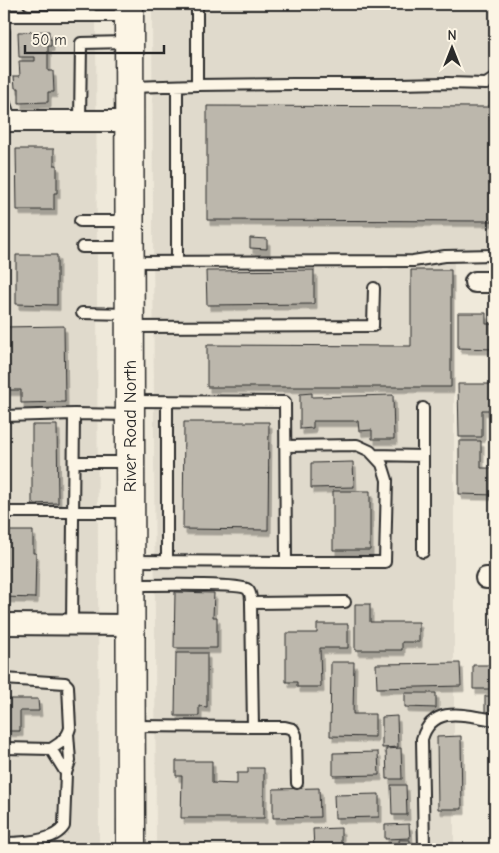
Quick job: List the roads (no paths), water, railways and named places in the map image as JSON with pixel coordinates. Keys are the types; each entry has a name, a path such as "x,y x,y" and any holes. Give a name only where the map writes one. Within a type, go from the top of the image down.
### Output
{"main road":[{"name":"River Road North","path":"129,21 131,849"}],"street":[{"path":"7,121 130,121"},
{"path":"475,282 495,282"},
{"path":"4,624 130,625"}],"lane":[{"path":"4,4 4,16 94,16 129,21"},
{"path":"29,4 53,4"},
{"path":"69,4 79,5 94,16"},
{"path":"197,4 197,85"},
{"path":"80,121 81,43 129,21"},
{"path":"4,31 4,101 7,121"},
{"path":"130,88 197,85 486,84 495,78"},
{"path":"177,86 177,262"},
{"path":"80,221 130,244 177,262 413,261 445,256 495,255"},
{"path":"82,247 130,244"},
{"path":"82,313 130,320 373,326 374,288"},
{"path":"167,401 167,560"},
{"path":"4,416 74,414 130,408 167,401 285,402 286,562"},
{"path":"422,552 423,408"},
{"path":"72,625 74,414"},
{"path":"130,573 167,560 386,562 387,480 382,464 370,450 357,445 285,446"},
{"path":"374,455 423,456"},
{"path":"74,462 130,462"},
{"path":"4,512 130,512"},
{"path":"130,573 241,586 246,588 251,594 253,727"},
{"path":"251,603 345,602"},
{"path":"4,679 65,684 68,686 70,728 60,743 51,749 4,748"},
{"path":"424,849 422,739 424,730 436,718 445,715 463,714 495,720"},
{"path":"130,726 285,727 292,729 296,735 297,783"},
{"path":"4,843 15,846 41,840 56,835 64,826 66,773 70,761 68,733"},
{"path":"51,749 66,773"}]}
